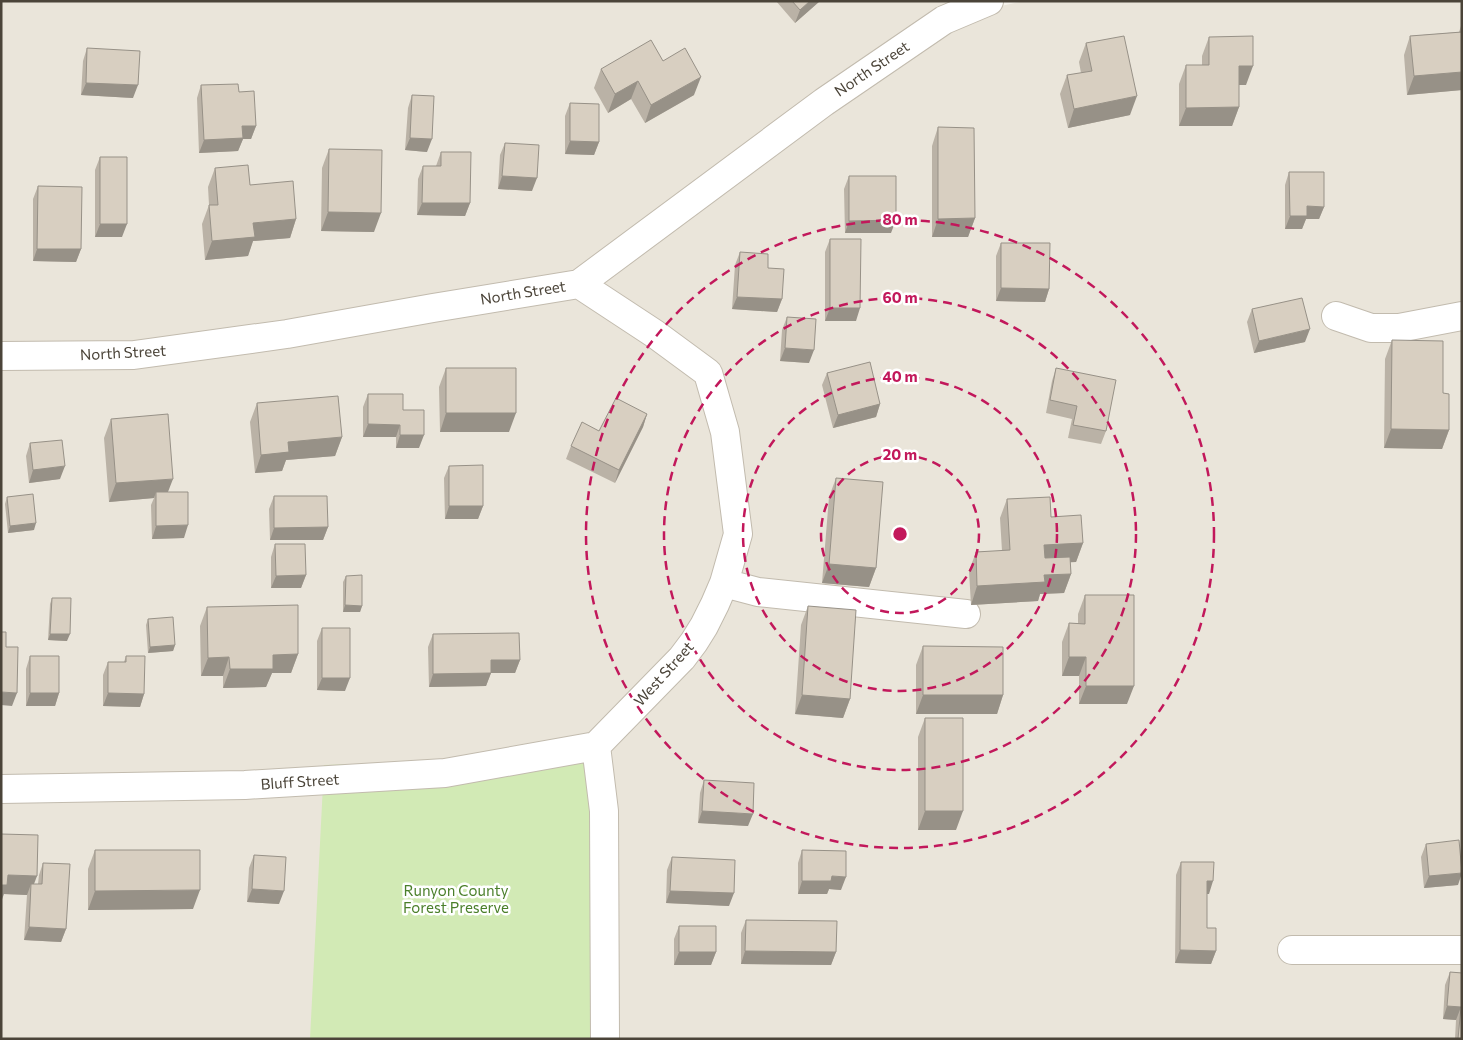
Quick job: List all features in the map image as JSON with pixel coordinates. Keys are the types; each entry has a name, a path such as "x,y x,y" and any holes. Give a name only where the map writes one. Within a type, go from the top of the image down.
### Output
{"street":[{"name":"North Street","path":"1,356 134,355 287,334 423,309 579,284 824,102 944,20 985,2"},
{"name":"West Street","path":"579,284 655,334 708,373 725,432 738,534 724,583 704,626 682,658 596,746"},
{"path":"1336,316 1371,328 1399,328 1462,316"},
{"path":"724,583 758,592 966,614"},
{"path":"596,746 604,810 605,1039"},
{"name":"Bluff Street","path":"1,789 245,785 445,773 596,746"},
{"path":"1292,950 1462,950"}],"shaded area":[{"path":"1,1 957,1 1001,6 1024,1 1462,1 1462,1039 1,1039"}],"green space":[{"name":"Runyon County Forest Preserve","path":"594,737 594,1039 310,1039 324,765 446,761"}],"building":[{"path":"792,1 810,1 800,10"},
{"path":"1462,32 1462,72 1414,76 1410,36"},
{"path":"1124,36 1137,96 1074,109 1067,75 1092,71 1086,43"},
{"path":"1253,36 1253,66 1239,66 1239,107 1186,108 1186,65 1209,65 1209,37"},
{"path":"651,40 663,61 685,48 701,77 651,105 638,81 615,94 601,69"},
{"path":"87,48 140,51 138,85 86,83"},
{"path":"238,84 239,92 254,91 256,126 242,126 243,138 204,140 201,85"},
{"path":"412,95 434,96 432,139 410,138"},
{"path":"570,103 599,104 599,142 570,141"},
{"path":"938,127 974,128 975,218 938,219"},
{"path":"505,143 539,145 537,178 502,176"},
{"path":"329,149 382,150 381,213 328,212"},
{"path":"441,152 471,152 470,203 422,203 423,166 441,166"},
{"path":"100,157 127,157 127,224 100,224"},
{"path":"248,165 250,185 293,181 296,219 253,223 255,237 212,241 209,205 218,205 215,168"},
{"path":"1289,172 1324,172 1324,207 1307,206 1307,216 1290,216"},
{"path":"849,176 896,176 896,220 849,221"},
{"path":"38,186 82,187 81,249 37,249"},
{"path":"830,239 861,239 860,308 830,308"},
{"path":"1001,243 1050,243 1049,289 1001,288"},
{"path":"740,252 768,254 768,268 784,269 782,299 737,297"},
{"path":"1302,298 1310,329 1259,341 1252,309"},
{"path":"787,317 816,319 814,350 785,348"},
{"path":"1392,340 1443,341 1443,393 1449,394 1449,430 1391,429"},
{"path":"870,362 880,404 838,415 827,373"},
{"path":"446,368 516,368 516,413 446,413"},
{"path":"1056,368 1116,380 1106,431 1073,425 1077,406 1050,400"},
{"path":"368,394 403,394 403,410 424,410 424,435 400,435 400,425 368,424"},
{"path":"338,396 342,437 288,442 289,452 261,455 257,403"},
{"path":"616,398 647,414 619,470 571,446 582,422 599,431"},
{"path":"168,414 173,479 116,483 111,419"},
{"path":"62,440 65,466 33,470 30,443"},
{"path":"483,465 483,506 449,506 449,466"},
{"path":"836,478 883,482 876,568 829,564"},
{"path":"156,492 188,492 188,525 156,526"},
{"path":"33,494 36,523 10,526 7,497"},
{"path":"274,496 327,496 328,527 274,528"},
{"path":"1050,497 1051,517 1081,515 1083,543 1044,545 1045,558 1070,557 1071,574 1044,575 1045,582 977,586 976,552 1010,550 1007,499"},
{"path":"275,544 305,544 306,575 276,576"},
{"path":"362,575 362,606 345,605 346,576"},
{"path":"1085,595 1134,595 1134,686 1086,686 1086,657 1069,657 1069,623 1085,624"},
{"path":"52,598 71,598 70,634 50,634"},
{"path":"298,605 298,654 273,655 273,669 230,669 229,657 208,658 207,607"},
{"path":"808,606 856,610 850,699 802,695"},
{"path":"173,617 175,645 150,647 148,619"},
{"path":"322,628 350,628 350,678 322,678"},
{"path":"1,632 6,632 6,647 18,647 17,693 1,692"},
{"path":"519,633 520,660 491,660 491,673 433,674 433,634"},
{"path":"923,646 1003,647 1003,695 923,695"},
{"path":"30,656 59,656 59,693 30,693"},
{"path":"126,656 145,656 144,694 108,693 108,662 126,662"},
{"path":"925,718 963,718 963,811 925,811"},
{"path":"704,780 754,783 753,814 702,811"},
{"path":"1,834 38,835 37,876 8,875 7,885 1,885"},
{"path":"1459,840 1462,873 1429,876 1426,844"},
{"path":"95,850 200,850 200,890 95,891"},
{"path":"802,850 846,851 846,877 832,876 831,881 802,881"},
{"path":"254,855 286,857 284,891 252,889"},
{"path":"672,857 735,860 734,893 670,891"},
{"path":"1181,862 1214,862 1213,881 1207,881 1207,928 1216,928 1216,951 1180,950"},
{"path":"43,863 70,864 66,929 29,927 31,884 42,884"},
{"path":"746,920 837,921 836,952 745,951"},
{"path":"679,926 716,926 716,952 679,952"},
{"path":"1450,972 1462,973 1462,1039 1458,1039 1461,1007 1447,1006"}]}
